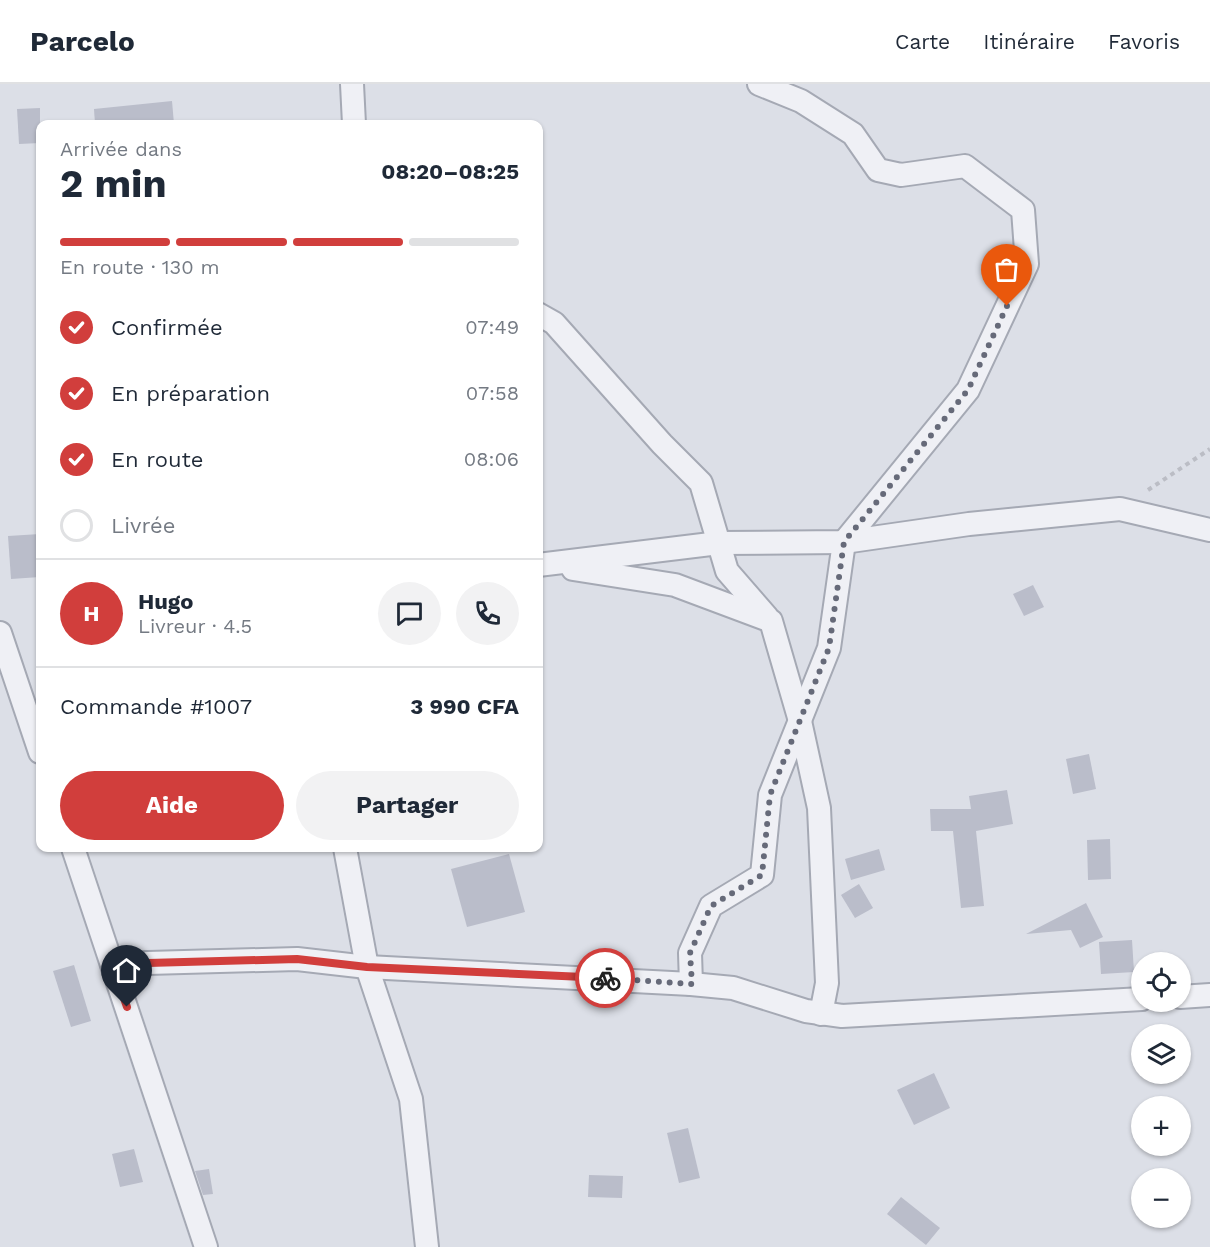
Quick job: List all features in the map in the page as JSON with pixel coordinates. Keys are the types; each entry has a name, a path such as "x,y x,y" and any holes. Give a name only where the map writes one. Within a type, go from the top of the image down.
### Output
{"street":[{"path":"352,84 354,120"},
{"path":"692,984 690,953 711,906 762,875 770,795 829,648 844,542 968,390 1027,264 1023,210 965,166 901,175 878,170 853,134 801,101 759,84"},
{"path":"543,317 554,323 662,444 701,483 727,571 771,621 800,721 819,808 826,983 821,1014"},
{"path":"543,565 719,543 844,542 969,524 1120,509 1210,530"},
{"path":"543,565 675,585 771,621"},
{"path":"0,633 36,740"},
{"path":"74,852 206,1247"},
{"path":"346,852 367,967 411,1099 427,1247"},
{"path":"112,964 297,959 367,967 692,984 733,988 821,1014 842,1016 1131,1000"},
{"path":"1191,996 1210,995"}],"path":[{"path":"1120,509 1210,449"}],"building":[{"path":"172,101 174,120 95,120 94,109"},
{"path":"40,108 40,120 36,120 36,143 19,144 17,109"},
{"path":"36,534 36,577 11,579 8,536"},
{"path":"1033,585 1044,607 1024,616 1013,594"},
{"path":"1089,754 1096,789 1073,794 1066,759"},
{"path":"1007,790 1013,824 976,831 984,906 961,908 953,831 931,831 930,809 971,809 969,796"},
{"path":"1110,839 1111,879 1088,880 1087,840"},
{"path":"879,849 885,870 851,880 845,859"},
{"path":"509,854 525,912 467,927 451,869"},
{"path":"859,884 873,908 855,918 841,895"},
{"path":"1086,903 1103,937 1080,948 1071,930 1026,934"},
{"path":"1132,940 1131,972 1101,974 1099,942"},
{"path":"74,965 91,1021 71,1027 53,971"},
{"path":"934,1073 950,1108 914,1125 897,1090"},
{"path":"688,1128 700,1178 679,1183 667,1133"},
{"path":"134,1149 143,1182 120,1187 112,1154"},
{"path":"209,1169 213,1194 203,1195 195,1171"},
{"path":"589,1175 623,1176 622,1198 588,1197"},
{"path":"901,1197 940,1228 926,1245 887,1214"}],"way so far":[{"path":"605,978 692,984 690,953 711,906 762,875 770,795 829,648 844,542 968,390 1007,306"}],"route":[{"path":"127,1007 112,964 297,959 367,967 605,978"}]}
